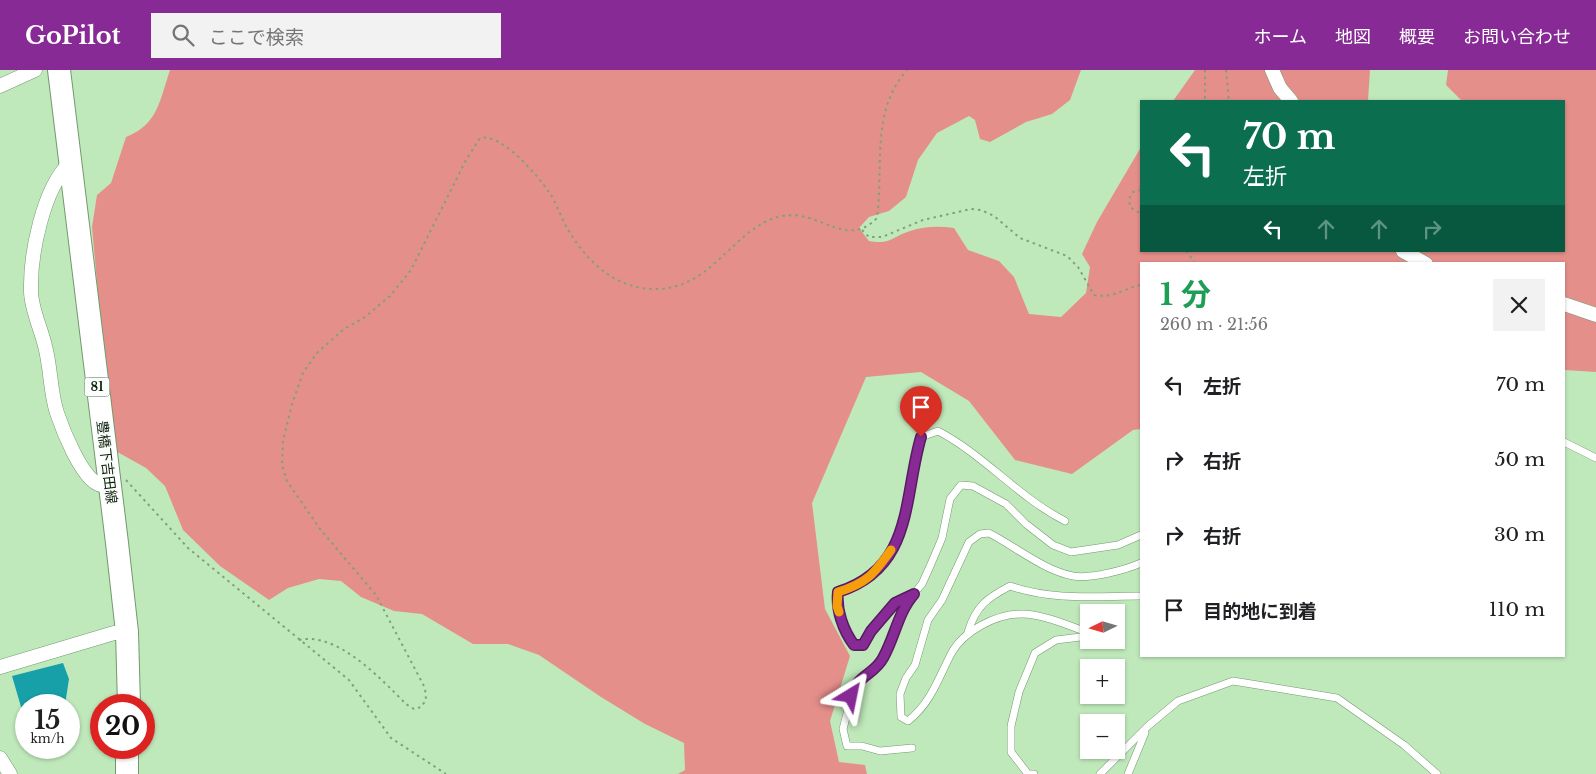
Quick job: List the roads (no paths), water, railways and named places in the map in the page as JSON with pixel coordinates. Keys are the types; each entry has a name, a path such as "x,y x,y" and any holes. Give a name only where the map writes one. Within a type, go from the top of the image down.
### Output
{"main road":[{"name":"豊橋下吉田線","path":"58,70 127,632 129,694"},
{"path":"127,774 128,759"}],"street":[{"path":"0,86 36,70"},
{"path":"1272,70 1280,88 1289,100"},
{"path":"70,163 64,168 51,192 38,229 30,294 46,347 57,413 77,459 87,474 98,484 109,480"},
{"path":"1405,252 1422,262"},
{"path":"1565,304 1596,314"},
{"path":"1,664 127,632"},
{"path":"0,758 10,774"}],"lane":[{"path":"914,594 895,603 871,631 863,645 854,645 848,637 837,606 838,592 862,583 874,574 899,539 913,487 915,460 921,437 938,431 956,440 1041,508 1065,521"},
{"path":"1565,442 1596,458"},
{"path":"912,748 880,751 862,746 848,746 843,729 855,683 883,660 905,604 922,584 942,538 950,499 961,485 973,486 1006,504 1026,524 1053,546 1071,552 1118,545 1140,535"},
{"path":"1140,563 1120,572 1074,576 1057,570 989,533 980,534 969,542 942,600 928,620 915,665 906,678 900,694 901,718 908,721 934,692 952,652 968,632 973,615 990,596 1010,586 1027,592 1074,598 1140,596"},
{"path":"968,632 997,619 1022,614 1080,631"},
{"path":"1034,774 1028,774 1011,752 1011,726 1019,692 1035,653 1056,640 1080,636"},
{"path":"1100,774 1148,726 1178,701 1233,681 1337,698 1404,745 1436,774"},
{"path":"1128,774 1133,758 1148,726"}],"water":[{"path":"63,663 69,679 67,694 17,694 12,676"}]}
